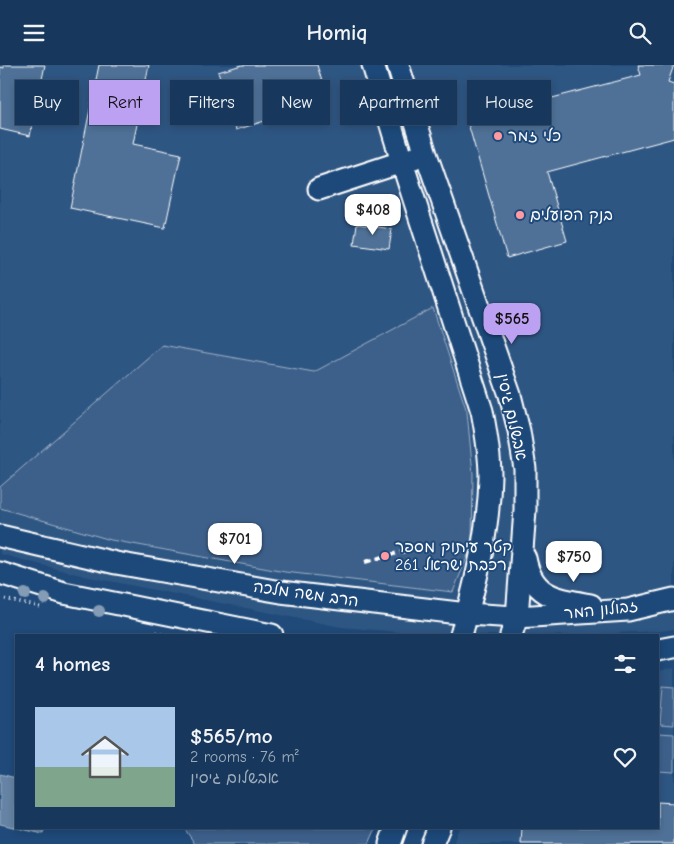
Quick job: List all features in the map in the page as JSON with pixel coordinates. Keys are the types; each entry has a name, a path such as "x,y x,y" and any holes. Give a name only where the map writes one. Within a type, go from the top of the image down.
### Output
{"street":[{"name":"אבשלום גיסין","path":"373,65 482,411 488,443 490,476 483,547 461,634"},
{"name":"אבשלום גיסין","path":"398,65 426,154 510,395 517,422 524,469 523,549 514,626"},
{"path":"319,189 426,154"},
{"name":"הרב משה מלכה","path":"0,536 116,563 252,587 467,614"},
{"path":"523,549 527,571 534,584 548,595 582,603 628,609"},
{"path":"0,573 64,593 267,634"},
{"name":"זבולון המר","path":"467,614 514,626 628,609 674,599"},
{"path":"659,650 674,647"},
{"path":"390,844 395,829"},
{"path":"432,844 438,829"}],"shaded area":[{"path":"0,65 674,65 674,629 597,634 419,634 341,627 84,576 0,554"},
{"path":"433,308 467,412 473,474 472,545 453,592 285,572 111,540 0,508 0,487 162,345 314,372"},
{"path":"674,668 674,844 453,844 459,829 659,829 659,672"},
{"path":"663,686 674,687 674,725 660,724"},
{"path":"659,733 674,734 674,772 659,771"},
{"path":"0,774 15,778 15,827 0,824"},
{"path":"22,829 45,829 43,834"},
{"path":"185,829 376,829 369,844 195,844"}],"building":[{"path":"4,65 45,65 42,80 15,80 15,125 32,125 30,136 0,129 0,67 4,68"},
{"path":"99,65 149,65 146,80 96,80"},
{"path":"242,65 317,65 322,80 263,80 263,121 253,125 253,80 220,80 218,72"},
{"path":"638,65 674,65 668,82 674,84 674,138 547,172 567,241 507,258 468,125 551,125 551,98 641,75"},
{"path":"89,114 89,125 137,125 133,144 181,154 165,228 70,208"},
{"path":"234,125 252,125 236,130"},
{"path":"357,224 392,229 389,249 354,244"},
{"path":"659,802 674,803 674,844 521,844 522,829 659,829"}],"railway":[{"path":"365,562 405,551"}],"place":[{"name":"כלי זמר","path":"498,136"},
{"name":"בנק הפועלים","path":"520,215"},
{"name":"קטר עיתוק מספר 261 רכבת ישראל","path":"385,556"}]}
